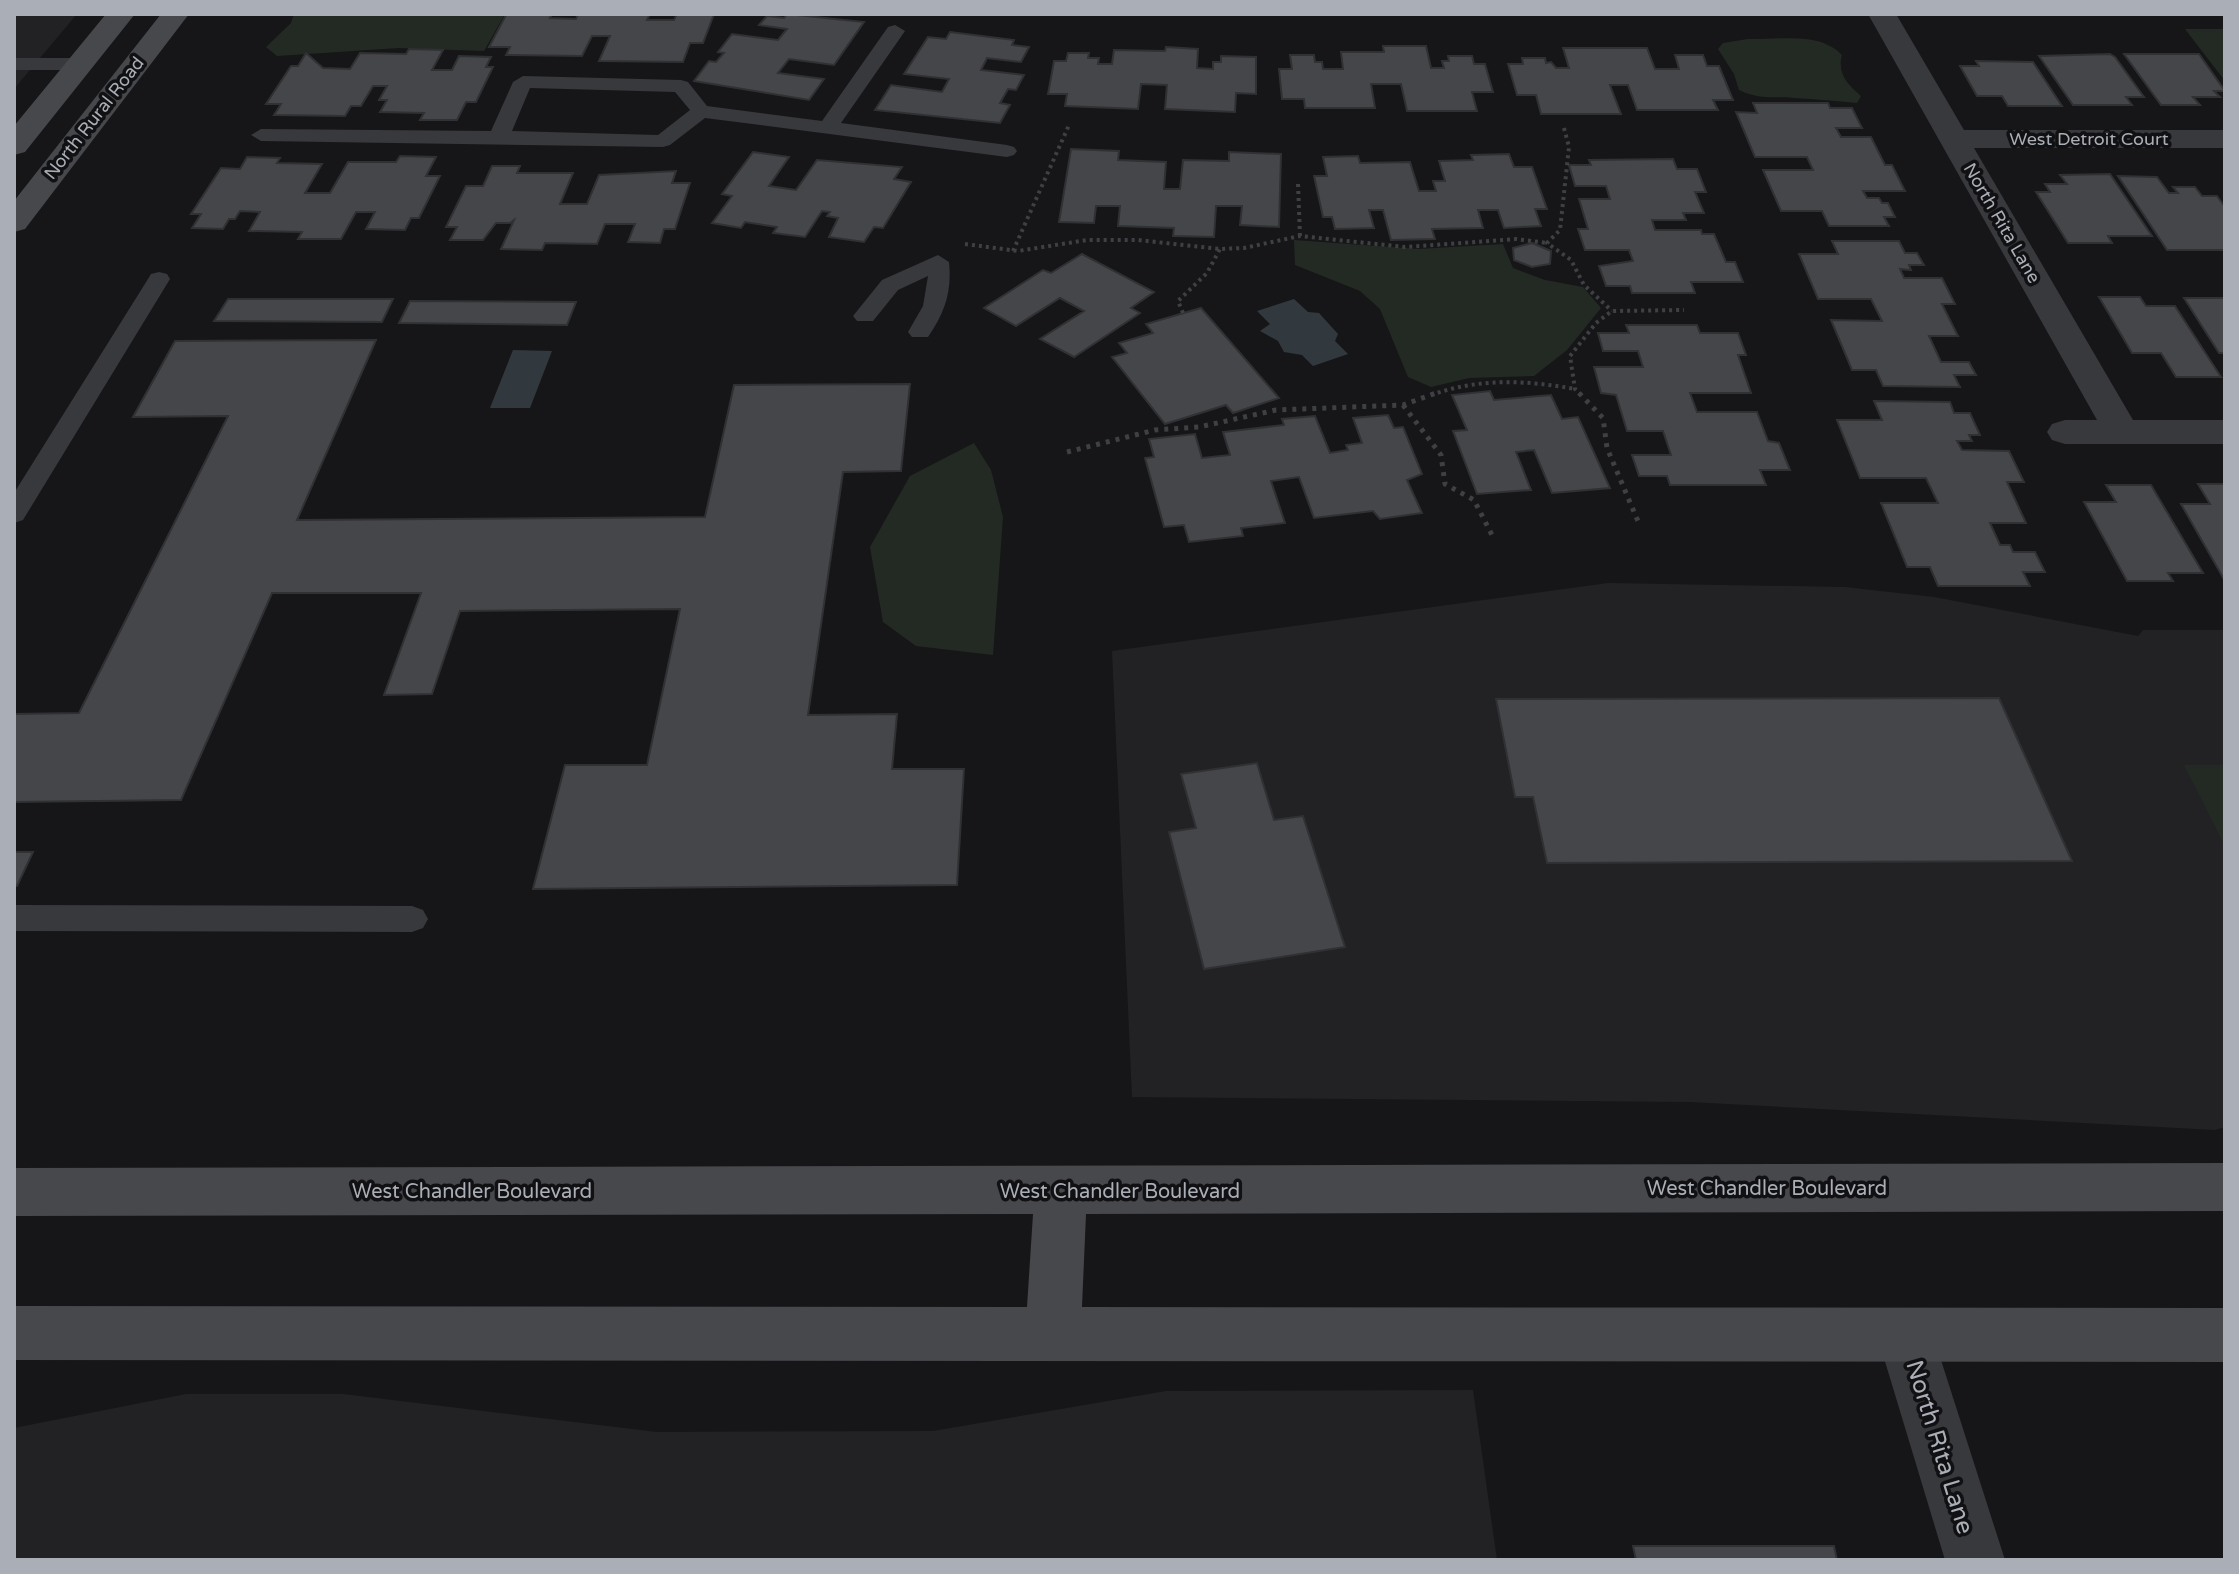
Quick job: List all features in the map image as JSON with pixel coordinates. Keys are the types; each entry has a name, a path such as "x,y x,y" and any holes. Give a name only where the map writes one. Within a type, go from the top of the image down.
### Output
{"main road":[{"path":"14,146 121,14"},
{"name":"North Rural Road","path":"14,222 175,14"},
{"name":"West Chandler Boulevard","path":"14,1192 2225,1187"},
{"path":"1053,1335 1061,1191"},
{"path":"14,1333 2225,1335"}],"street":[{"name":"North Rita Lane","path":"1882,14 2122,432"},
{"name":"West Detroit Court","path":"1953,139 2225,139"},
{"path":"2065,432 2225,432"},
{"name":"North Rita Lane","path":"1905,1335 1975,1560"}],"lane":[{"path":"827,128 895,31"},
{"path":"14,64 81,64"},
{"path":"499,137 523,82 681,86 701,111 1007,151"},
{"path":"261,135 663,141 701,111"},
{"path":"865,316 890,285 938,262 941,293 933,313 920,332"},
{"path":"14,514 159,279"},
{"path":"14,918 412,919"}],"path":[{"path":"1013,251 1069,125"},
{"path":"1547,243 1560,230 1569,147 1564,128"},
{"path":"1298,184 1300,236"},
{"path":"962,244 1013,251 1087,240 1138,240 1220,249 1244,248 1300,236 1405,247 1516,239 1547,243 1571,260 1584,285 1612,311"},
{"path":"1183,313 1178,301 1207,273 1220,249"},
{"path":"1640,526 1607,448 1603,418 1575,389 1570,356 1596,323 1612,311 1684,310"},
{"path":"1067,452 1155,430 1199,427 1276,410 1403,405 1453,387 1489,381 1534,382 1575,389"},
{"path":"1403,405 1441,455 1445,484 1474,500 1494,539"}],"shaded area":[{"path":"14,14 77,14 14,89"},
{"path":"294,14 505,14 484,51 399,48 277,56 266,47 291,23"},
{"path":"2185,29 2225,29 2225,81"},
{"path":"1798,38 1833,47 1842,55 1844,78 1861,96 1857,103 1760,96 1739,90 1734,74 1718,49 1723,43"},
{"path":"1294,240 1418,249 1503,244 1513,268 1545,280 1583,287 1601,308 1567,350 1534,376 1469,378 1431,387 1408,377 1380,309 1360,291 1295,265"},
{"path":"1294,299 1308,312 1319,313 1338,334 1335,341 1348,354 1313,366 1302,355 1284,352 1278,341 1260,331 1270,324 1257,311"},
{"path":"513,350 552,351 530,408 490,408"},
{"path":"974,443 991,470 1003,517 993,655 916,646 883,622 870,547 910,476"},
{"path":"1608,583 1845,587 1934,597 2138,636 2143,630 2225,630 2225,1127 2215,1130 1690,1102 1132,1097 1112,651"},
{"path":"2184,765 2225,765 2225,846"},
{"path":"1473,1390 1497,1560 14,1560 14,1428 186,1394 343,1394 657,1432 933,1431 1166,1391"}],"building":[{"path":"552,14 550,18 576,19 578,14 650,14 647,20 674,20 677,14 714,14 703,43 690,43 683,62 599,61 610,36 592,36 582,56 506,55 510,47 489,47 506,15"},
{"path":"787,14 864,22 834,65 789,59 778,73 824,79 809,100 694,81 709,61 716,62 724,53 718,52 732,34 778,40 787,29 759,25 767,16 784,18"},
{"path":"950,32 1014,40 1012,45 1029,47 1021,62 987,58 981,70 1024,75 1016,90 1008,89 1000,103 1010,105 1000,123 875,110 891,85 942,92 949,79 904,74 928,37 946,39"},
{"path":"1383,46 1426,46 1431,68 1444,68 1442,61 1449,61 1448,56 1472,56 1474,64 1485,64 1493,92 1472,92 1477,111 1407,111 1401,84 1371,84 1375,108 1305,108 1304,99 1282,99 1279,69 1292,69 1290,55 1314,55 1315,62 1322,62 1323,69 1343,69 1341,52 1384,52"},
{"path":"1166,47 1198,49 1197,68 1213,69 1213,62 1221,62 1221,56 1256,57 1256,94 1236,93 1235,112 1165,109 1167,85 1141,84 1138,109 1065,106 1067,94 1048,94 1054,61 1066,61 1068,53 1089,53 1088,58 1099,58 1098,64 1112,64 1114,50 1165,51"},
{"path":"1563,48 1647,48 1655,69 1679,69 1675,55 1703,55 1707,66 1719,66 1733,100 1713,100 1718,110 1637,110 1628,85 1610,85 1621,114 1541,114 1536,95 1517,95 1508,64 1523,64 1522,58 1545,58 1546,63 1551,62 1556,68 1569,68"},
{"path":"409,49 443,50 432,70 452,70 459,56 491,57 486,67 493,67 476,102 466,102 457,120 420,120 424,113 380,112 387,100 379,100 387,86 373,86 361,106 351,106 345,116 274,115 281,104 266,104 291,66 298,66 306,53 323,68 350,69 360,53 406,54"},
{"path":"2110,54 2144,97 2126,97 2132,105 2073,105 2039,56"},
{"path":"2124,54 2199,54 2225,91 2214,91 2220,97 2193,97 2200,105 2161,105"},
{"path":"1976,61 2033,62 2062,106 2008,106 2002,96 1977,96 1960,66 1979,66"},
{"path":"1753,103 1828,103 1830,108 1852,108 1862,128 1836,128 1841,137 1871,137 1885,165 1892,165 1905,191 1863,191 1867,198 1879,198 1882,203 1888,203 1895,217 1884,217 1889,226 1829,226 1822,211 1781,211 1763,170 1813,170 1807,157 1755,157 1736,112 1757,113"},
{"path":"1071,149 1119,151 1118,160 1166,162 1164,189 1180,189 1183,160 1229,161 1229,152 1281,154 1279,227 1240,225 1242,206 1216,206 1214,237 1173,236 1174,228 1118,226 1120,206 1096,206 1094,223 1059,222"},
{"path":"753,152 789,157 769,186 796,190 817,160 902,167 894,179 911,182 883,228 874,227 864,242 829,237 838,218 827,216 830,212 822,211 805,237 773,233 777,227 745,222 741,228 712,223 732,196 722,194"},
{"path":"1509,154 1514,167 1532,167 1547,209 1535,209 1541,226 1504,228 1498,210 1478,210 1483,228 1432,229 1435,239 1391,240 1383,210 1369,210 1374,228 1335,229 1332,217 1323,217 1314,176 1327,176 1323,157 1358,156 1360,163 1410,162 1419,191 1436,191 1433,181 1445,181 1439,161 1473,160 1471,155"},
{"path":"400,156 436,157 426,176 440,176 419,218 411,218 405,230 366,229 375,212 356,212 341,239 298,239 302,232 249,231 260,212 240,211 235,219 229,219 223,229 192,228 201,214 191,214 221,168 240,169 247,157 280,158 277,163 322,164 305,193 330,193 348,162 396,162"},
{"path":"1673,159 1677,169 1697,169 1706,192 1695,192 1704,213 1683,213 1686,220 1652,220 1655,230 1701,230 1702,234 1714,234 1726,262 1735,262 1743,282 1691,282 1695,293 1632,293 1630,286 1606,286 1599,266 1633,261 1629,250 1585,250 1578,229 1588,229 1579,199 1610,199 1606,186 1575,186 1569,165 1591,165 1589,160"},
{"path":"492,166 520,166 517,173 573,173 560,204 587,204 599,175 676,171 672,183 690,183 675,229 664,229 660,243 628,242 635,224 605,224 597,244 545,243 542,250 501,249 514,220 496,223 483,240 450,240 457,227 446,227 466,186 483,186"},
{"path":"2110,174 2152,236 2108,236 2112,243 2068,243 2036,192 2050,192 2045,184 2067,184 2060,175"},
{"path":"2118,176 2157,177 2169,193 2178,193 2173,187 2195,187 2202,196 2217,196 2225,207 2225,250 2167,250"},
{"path":"1832,241 1899,241 1905,253 1917,253 1924,265 1909,265 1911,270 1900,269 1904,278 1942,278 1955,304 1942,304 1958,336 1929,336 1941,362 1969,362 1976,375 1954,375 1960,387 1883,386 1876,370 1852,370 1831,320 1882,321 1871,299 1818,299 1799,254 1838,254"},
{"path":"1532,243 1551,251 1550,264 1532,267 1514,260 1513,248"},
{"path":"1082,254 1154,292 1131,308 1140,313 1074,357 1040,339 1084,311 1060,298 1016,326 984,308 1043,270 1051,273"},
{"path":"2099,297 2140,297 2146,306 2175,306 2221,377 2176,377 2161,353 2132,353"},
{"path":"2184,298 2224,298 2225,353 2219,353"},
{"path":"228,299 393,299 382,322 214,321"},
{"path":"410,301 576,302 567,325 399,323"},
{"path":"1201,308 1279,398 1233,413 1226,405 1165,424 1112,357 1127,353 1119,343 1153,333 1146,324"},
{"path":"1626,325 1697,325 1700,333 1738,333 1746,355 1738,355 1751,393 1690,393 1697,412 1757,412 1768,441 1779,443 1790,470 1760,470 1766,485 1670,485 1667,476 1639,476 1632,455 1671,455 1663,431 1627,431 1616,395 1601,393 1594,367 1643,367 1638,351 1603,351 1598,333 1629,333"},
{"path":"376,340 297,520 705,517 734,385 910,384 901,471 843,472 808,715 897,714 892,769 964,769 957,885 533,889 565,765 647,765 680,609 460,611 432,694 384,695 421,593 272,593 181,800 14,802 14,714 79,713 228,416 133,417 175,341"},
{"path":"1490,391 1494,400 1551,395 1562,419 1578,417 1610,488 1552,493 1534,450 1516,452 1531,490 1477,494 1453,431 1467,430 1452,395"},
{"path":"1874,401 1950,402 1954,413 1970,413 1980,435 1969,435 1972,441 1957,441 1962,450 2009,451 2024,482 2007,482 2026,523 1990,523 2000,545 2010,545 2013,552 2035,552 2045,572 2023,572 2030,586 1938,586 1930,567 1907,567 1881,503 1938,503 1926,478 1860,478 1837,420 1882,420"},
{"path":"1388,415 1394,428 1403,427 1422,474 1407,480 1422,513 1380,519 1373,511 1314,518 1299,477 1271,481 1285,523 1241,528 1243,536 1189,542 1184,525 1164,527 1145,458 1154,457 1149,439 1195,434 1202,458 1230,455 1223,432 1284,425 1282,419 1315,416 1330,453 1348,450 1346,445 1362,443 1353,418"},
{"path":"2198,484 2225,484 2225,581 2181,504 2210,504"},
{"path":"2106,485 2151,485 2203,573 2168,573 2173,581 2127,581 2084,502 2116,502"},
{"path":"1999,698 2072,861 1547,863 1533,797 1515,797 1496,699"},
{"path":"1257,763 1274,820 1303,816 1345,947 1204,969 1169,832 1196,828 1181,774"},
{"path":"14,852 33,852 17,886 14,886"},
{"path":"1633,1546 1834,1546 1837,1560 1636,1560"}]}
